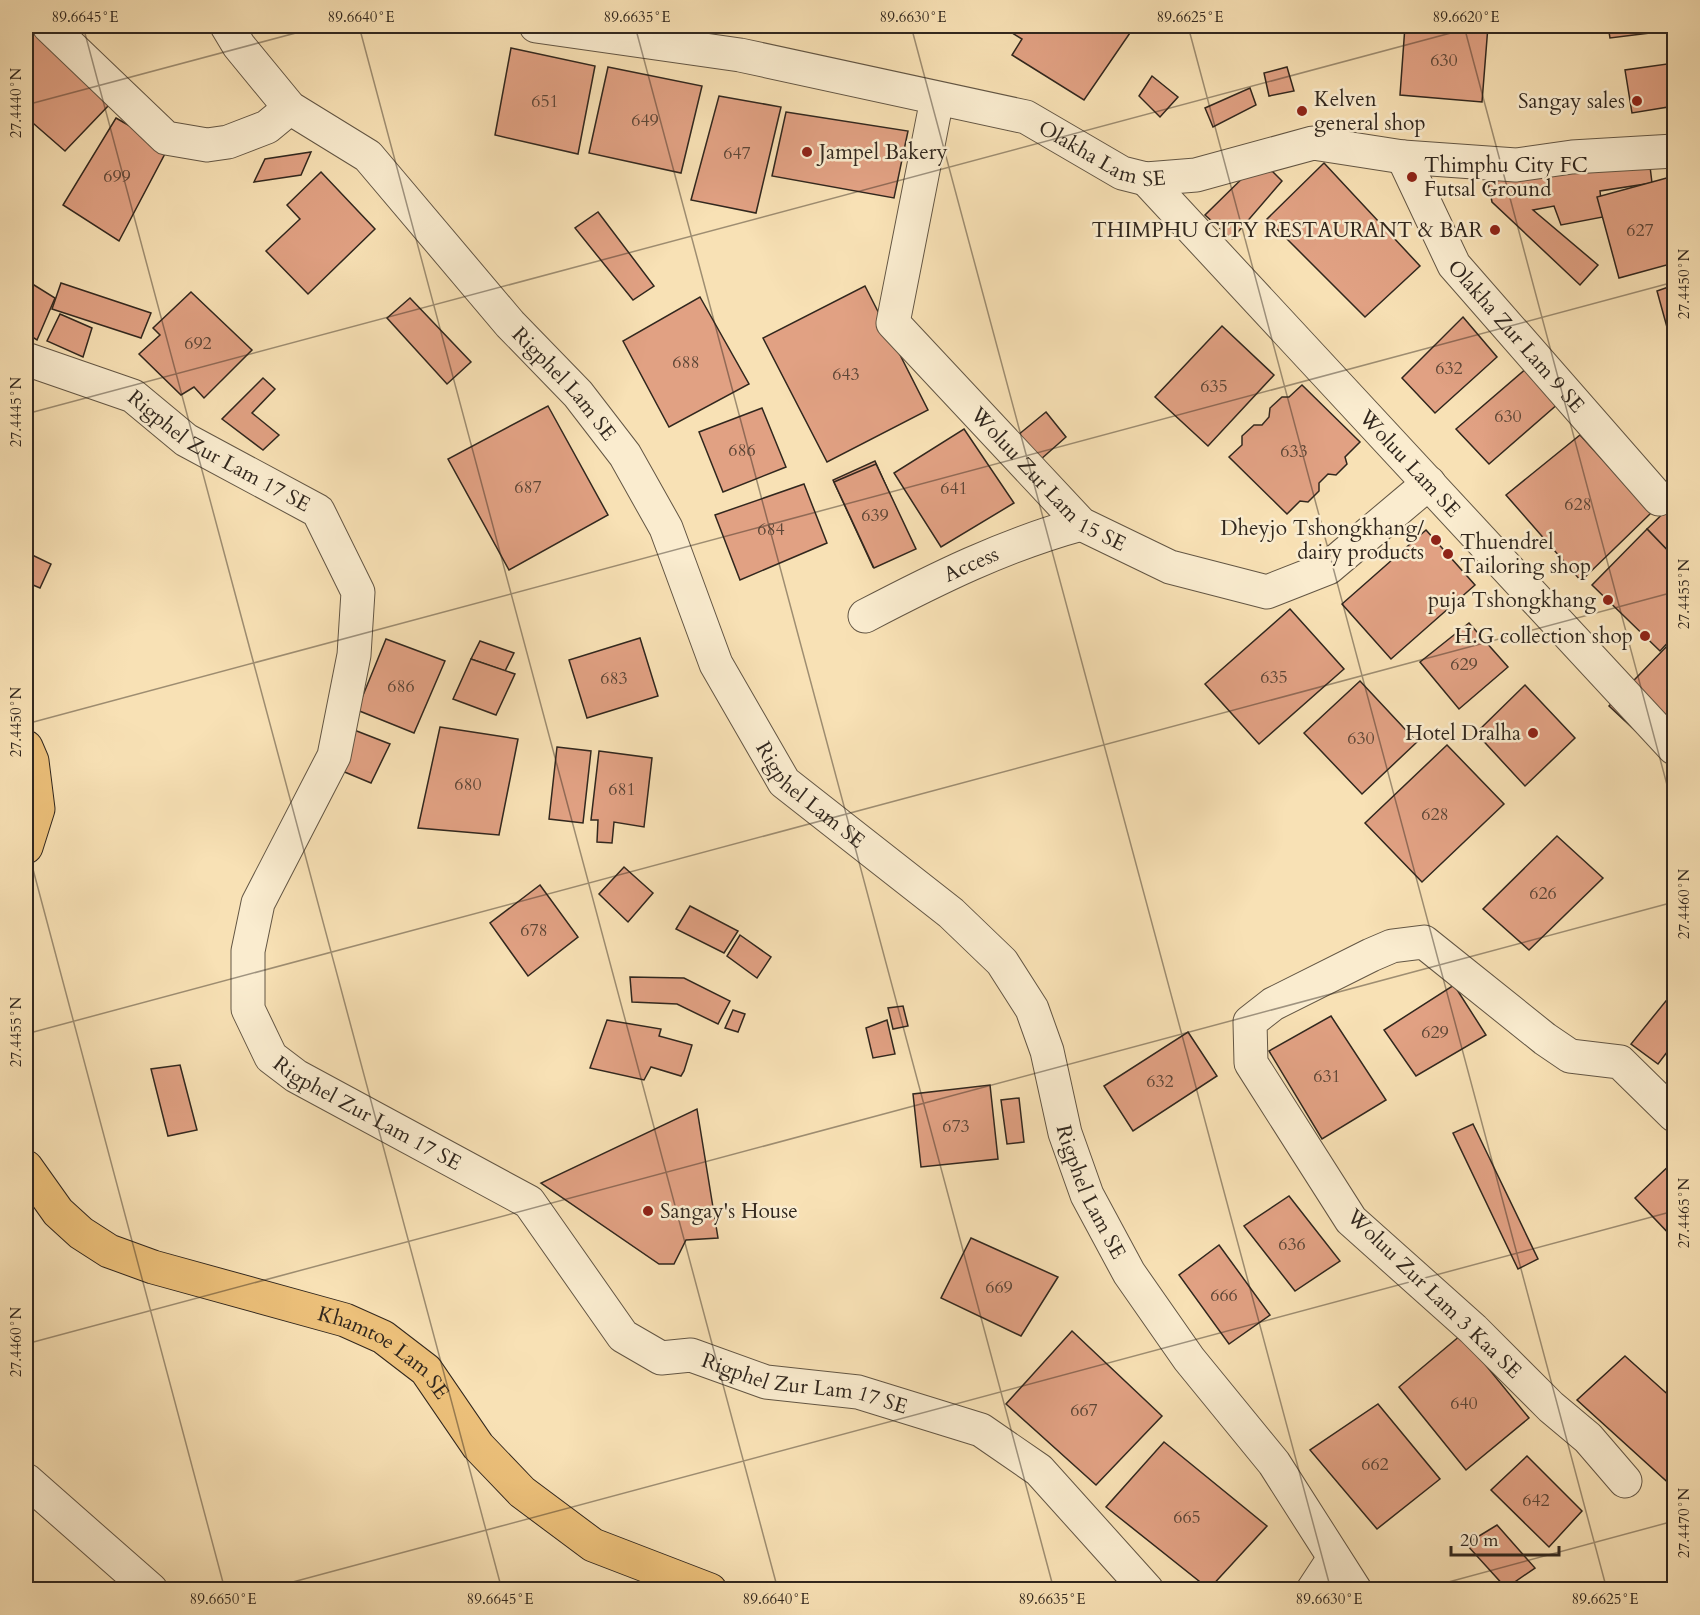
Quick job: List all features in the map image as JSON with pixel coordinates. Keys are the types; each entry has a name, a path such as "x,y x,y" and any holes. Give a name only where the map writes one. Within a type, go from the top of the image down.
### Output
{"main road":[{"path":"26,747 32,761 38,809 26,847"},
{"name":"Khamtoe Lam SE","path":"26,1167 58,1212 81,1233 109,1251 153,1267 345,1320 383,1337 426,1370 478,1446 522,1492 593,1545 710,1590"}],"street":[{"path":"49,26 166,138 207,145 228,142 267,127 290,108"},
{"name":"Rigphel Lam SE","path":"226,26 238,46 290,108 368,156 510,324 578,394 625,455 666,528 716,664 784,782 951,914 1002,962 1032,1009 1047,1051 1065,1132 1087,1195 1129,1273 1189,1359 1274,1463 1355,1590"},
{"name":"Olakha Lam SE","path":"536,26 740,55 1026,117 1122,173 1146,179 1196,175 1313,143 1403,157 1516,165 1572,158 1674,151"},
{"name":"Woluu Zur Lam 15 SE","path":"937,99 893,323 1081,524 1170,567 1267,592 1328,568 1429,483"},
{"name":"Olakha Zur Lam 9 SE","path":"1403,157 1454,265 1659,499"},
{"name":"Woluu Lam SE","path":"1146,179 1674,748"},
{"name":"Rigphel Zur Lam 17 SE","path":"26,359 133,396 186,440 318,512 358,592 354,655 333,756 258,903 248,951 248,1009 271,1057 296,1077 529,1202 623,1336 661,1358 691,1355 766,1382 858,1392 981,1430 1039,1470 1147,1590"},
{"name":"Access","path":"865,616 963,565 1037,537 1081,524"},
{"name":"Woluu Zur Lam 3 Kaa SE","path":"1625,1481 1588,1438 1551,1407 1473,1329 1351,1220 1251,1063 1250,1022 1273,1004 1371,955 1392,946 1425,942 1545,1039 1570,1056 1620,1062 1674,1115"},
{"path":"26,1480 151,1590"},
{"path":"1313,1590 1334,1558"}],"building":[{"path":"26,26 109,105 65,151 26,117"},
{"path":"1001,26 1125,26 1132,30 1084,100 1012,55 1022,39"},
{"path":"1405,26 1488,26 1482,102 1400,95"},
{"path":"1608,26 1674,26 1674,30 1610,38"},
{"path":"511,48 595,66 578,154 495,135"},
{"path":"1674,63 1674,106 1632,113 1625,70"},
{"path":"608,67 702,86 681,173 589,153"},
{"path":"1287,67 1294,91 1269,96 1264,73"},
{"path":"1152,76 1178,97 1160,117 1139,96"},
{"path":"1250,88 1256,105 1213,127 1205,108"},
{"path":"719,96 781,107 756,213 691,200"},
{"path":"786,112 908,131 894,198 772,176"},
{"path":"116,118 168,148 119,241 63,205"},
{"path":"311,152 301,175 254,182 265,159"},
{"path":"1649,158 1652,183 1600,191 1603,217 1561,225 1554,206 1533,210 1598,265 1580,285 1492,202 1488,182"},
{"path":"1261,160 1282,181 1232,239 1205,215"},
{"path":"1324,163 1420,266 1365,317 1267,219"},
{"path":"321,172 375,229 308,294 266,251 300,219 287,205"},
{"path":"1674,176 1674,263 1619,278 1597,197"},
{"path":"598,212 654,286 633,300 575,228"},
{"path":"26,280 55,298 37,340 26,333"},
{"path":"61,283 151,313 141,338 52,309"},
{"path":"1674,285 1674,349 1673,349 1657,291"},
{"path":"865,286 928,410 827,462 763,338"},
{"path":"191,292 252,350 204,398 194,387 181,395 139,354 160,335 153,328"},
{"path":"700,297 749,384 669,427 623,341"},
{"path":"410,298 471,362 447,384 387,318"},
{"path":"60,314 92,328 83,357 47,341"},
{"path":"1463,317 1497,357 1435,413 1402,378"},
{"path":"1222,326 1274,375 1208,446 1155,397"},
{"path":"1527,368 1559,403 1489,464 1456,429"},
{"path":"263,378 275,389 252,413 279,435 263,450 222,419"},
{"path":"1302,385 1360,442 1345,457 1347,464 1336,475 1328,474 1319,483 1319,491 1308,502 1300,501 1287,514 1229,457 1242,445 1242,436 1254,425 1262,425 1269,417 1270,408 1282,397 1289,397"},
{"path":"548,406 608,515 509,570 448,459"},
{"path":"762,408 786,467 723,492 699,432"},
{"path":"1046,412 1066,437 1040,460 1018,435"},
{"path":"964,429 1014,503 941,547 894,473"},
{"path":"1580,435 1651,513 1581,581 1506,495"},
{"path":"875,461 914,548 873,567 833,480"},
{"path":"876,464 916,549 874,568 834,482"},
{"path":"804,484 827,543 740,580 715,515"},
{"path":"1674,503 1674,557 1647,529"},
{"path":"1647,529 1674,557 1674,636 1660,651 1592,585"},
{"path":"1426,530 1475,585 1391,659 1342,604"},
{"path":"26,552 51,564 40,588 26,582"},
{"path":"1290,609 1344,669 1259,744 1205,684"},
{"path":"1469,623 1508,667 1459,709 1420,662"},
{"path":"640,638 658,696 587,718 569,660"},
{"path":"386,639 445,661 414,733 357,710"},
{"path":"480,641 514,653 505,671 471,659"},
{"path":"1668,645 1674,651 1674,762 1672,765 1609,706"},
{"path":"471,659 515,674 496,715 453,699"},
{"path":"1360,681 1417,742 1362,794 1304,733"},
{"path":"1525,685 1575,738 1525,786 1476,733"},
{"path":"440,727 518,739 499,835 418,828"},
{"path":"349,728 390,744 371,783 335,768"},
{"path":"1447,745 1504,804 1422,882 1365,823"},
{"path":"557,747 591,751 583,823 549,819"},
{"path":"599,751 652,758 644,827 614,822 612,843 597,842 598,820 591,820"},
{"path":"1557,836 1603,878 1529,950 1483,909"},
{"path":"624,867 653,893 628,922 599,894"},
{"path":"540,885 578,937 528,976 490,923"},
{"path":"690,906 738,931 724,953 676,929"},
{"path":"740,935 771,957 757,978 727,956"},
{"path":"630,977 684,978 730,1001 718,1024 677,1004 632,1002"},
{"path":"1454,985 1486,1035 1416,1076 1384,1030"},
{"path":"1674,991 1674,1043 1658,1064 1631,1044"},
{"path":"903,1006 908,1026 893,1029 888,1008"},
{"path":"733,1010 745,1014 738,1032 725,1028"},
{"path":"1331,1016 1386,1100 1322,1139 1269,1051"},
{"path":"607,1020 661,1029 659,1036 692,1045 681,1076 651,1067 644,1080 590,1068"},
{"path":"887,1020 895,1054 873,1058 866,1028"},
{"path":"1188,1032 1217,1076 1133,1131 1104,1086"},
{"path":"180,1065 197,1130 168,1136 151,1069"},
{"path":"990,1085 998,1159 921,1167 913,1094"},
{"path":"1019,1098 1024,1142 1007,1144 1001,1100"},
{"name":"Sangay's House","path":"697,1109 718,1238 686,1240 674,1264 659,1264 541,1183"},
{"path":"1473,1124 1538,1259 1518,1269 1453,1133"},
{"path":"1674,1161 1674,1239 1635,1198"},
{"path":"1289,1196 1340,1261 1295,1291 1244,1226"},
{"path":"971,1238 1058,1277 1021,1336 941,1298"},
{"path":"1219,1245 1270,1315 1229,1344 1179,1275"},
{"path":"1072,1331 1162,1416 1096,1485 1006,1404"},
{"path":"1461,1335 1529,1418 1466,1470 1399,1387"},
{"path":"1625,1356 1674,1400 1674,1488 1577,1400"},
{"path":"1378,1404 1440,1479 1377,1529 1310,1450"},
{"path":"1164,1442 1267,1526 1209,1589 1106,1507"},
{"path":"1527,1456 1582,1511 1549,1547 1491,1490"},
{"path":"1497,1525 1535,1568 1506,1588 1466,1544"}],"place":[{"name":"Sangay sales","path":"1637,101"},
{"name":"Kelven general shop","path":"1302,111"},
{"name":"Jampel Bakery","path":"807,152"},
{"name":"Thimphu City FC Futsal Ground","path":"1412,177"},
{"name":"THIMPHU CITY RESTAURANT & BAR","path":"1495,230"},
{"name":"Dheyjo Tshongkhang/ dairy products","path":"1436,540"},
{"name":"Thuendrel Tailoring shop","path":"1448,554"},
{"name":"puja Tshongkhang","path":"1608,600"},
{"name":"H.G collection shop","path":"1645,636"},
{"name":"Hotel Dralha","path":"1533,733"},
{"name":"Sangay's House","path":"648,1211"}]}
